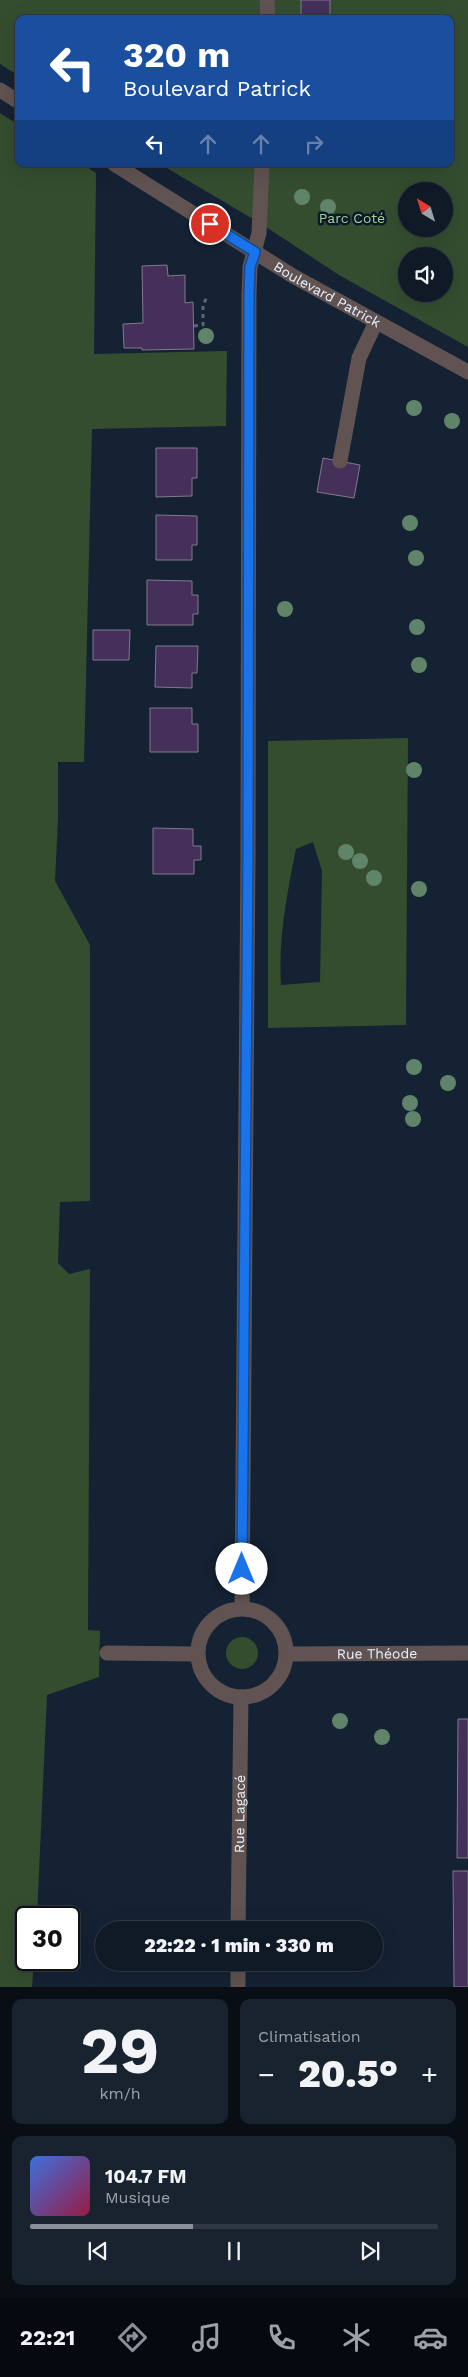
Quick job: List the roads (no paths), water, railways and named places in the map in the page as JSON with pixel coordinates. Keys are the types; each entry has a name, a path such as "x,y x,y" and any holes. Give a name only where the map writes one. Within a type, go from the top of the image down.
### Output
{"street":[{"path":"267,0 268,15"},
{"path":"0,90 15,99"},
{"name":"Boulevard Patrick","path":"119,167 255,252 376,322 468,372"},
{"path":"242,1608 248,855 249,295 250,267 259,233 262,167"},
{"path":"340,461 359,358 376,322"},
{"path":"242,1608 256,1610 269,1617 278,1627 284,1640 287,1654 276,1682 264,1691 250,1697 241,1697 220,1692 208,1682 200,1669 197,1654 200,1640 206,1628 216,1617 228,1610 242,1608"},
{"path":"107,1653 197,1654"},
{"name":"Rue Théode","path":"287,1654 468,1653"},
{"name":"Rue Lagacé","path":"238,1921 241,1697"},
{"path":"238,1971 238,1987"}],"park label":[{"name":"Parc Coté","path":"352,218"}]}
